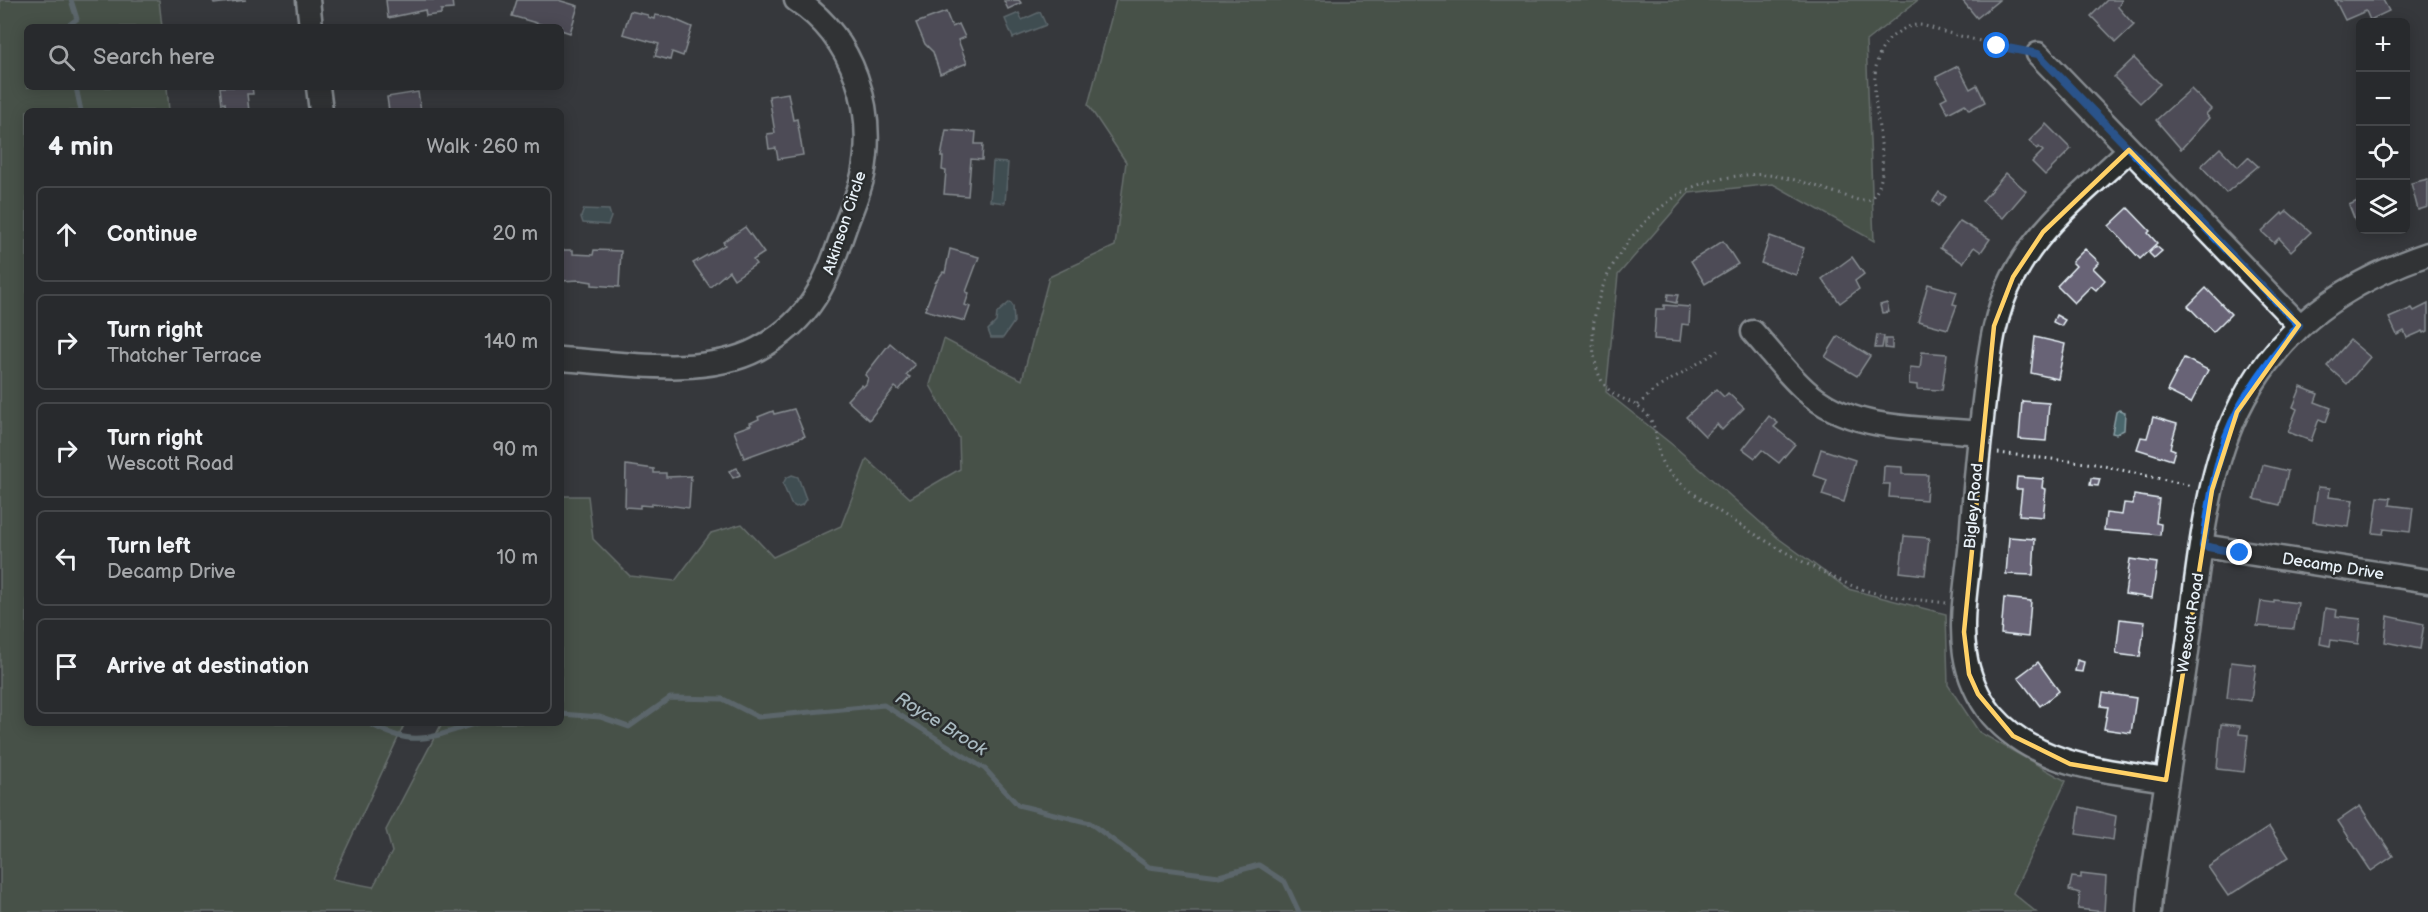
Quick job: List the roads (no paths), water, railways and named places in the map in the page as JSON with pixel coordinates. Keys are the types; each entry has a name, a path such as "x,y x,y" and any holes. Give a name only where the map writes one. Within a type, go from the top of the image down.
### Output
{"street":[{"path":"308,0 311,24"},
{"name":"Atkinson Circle","path":"564,359 656,366 696,365 756,350 789,329 807,310 828,278 862,178 867,125 863,95 853,67 833,35 796,0"},
{"path":"2038,54 2299,325"},
{"path":"318,90 321,108"},
{"name":"Bigley Road","path":"2129,150 2043,232 2013,277 1994,326 1979,441 1965,605 1965,653 1969,674 1991,714 2013,736 2038,751 2070,764 2166,780"},
{"name":"Wescott Road","path":"2150,912 2166,780 2212,490 2227,435 2237,412 2269,361 2299,325 2362,280 2392,266 2428,254"},
{"path":"1753,332 1805,390 1833,410 1875,423 1979,441"},
{"name":"Decamp Drive","path":"2203,546 2428,581"}],"water":[{"path":"1040,12 1046,25 1013,38 1005,19 1019,13 1022,20"},
{"path":"993,162 1008,163 1005,203 990,201"},
{"path":"584,209 609,210 611,217 608,225 583,223 581,217"},
{"path":"1010,302 1013,306 1014,322 1003,338 991,338 988,330 996,322 997,313"},
{"path":"2119,410 2125,412 2124,430 2116,434 2112,433 2116,412"},
{"path":"792,475 798,477 806,499 802,505 796,507 791,504 783,484 786,478"}],"waterway":[{"name":"Royce Brook","path":"70,24 77,19 71,0"},
{"name":"Royce Brook","path":"77,90 80,108"},
{"name":"Royce Brook","path":"564,714 600,717 629,727 670,698 723,699 758,717 884,705 985,769 1018,805 1090,823 1149,867 1219,876 1259,865 1285,882 1299,912"},
{"name":"Royce Brook","path":"375,726 398,736 411,738 434,736 467,726"}]}
